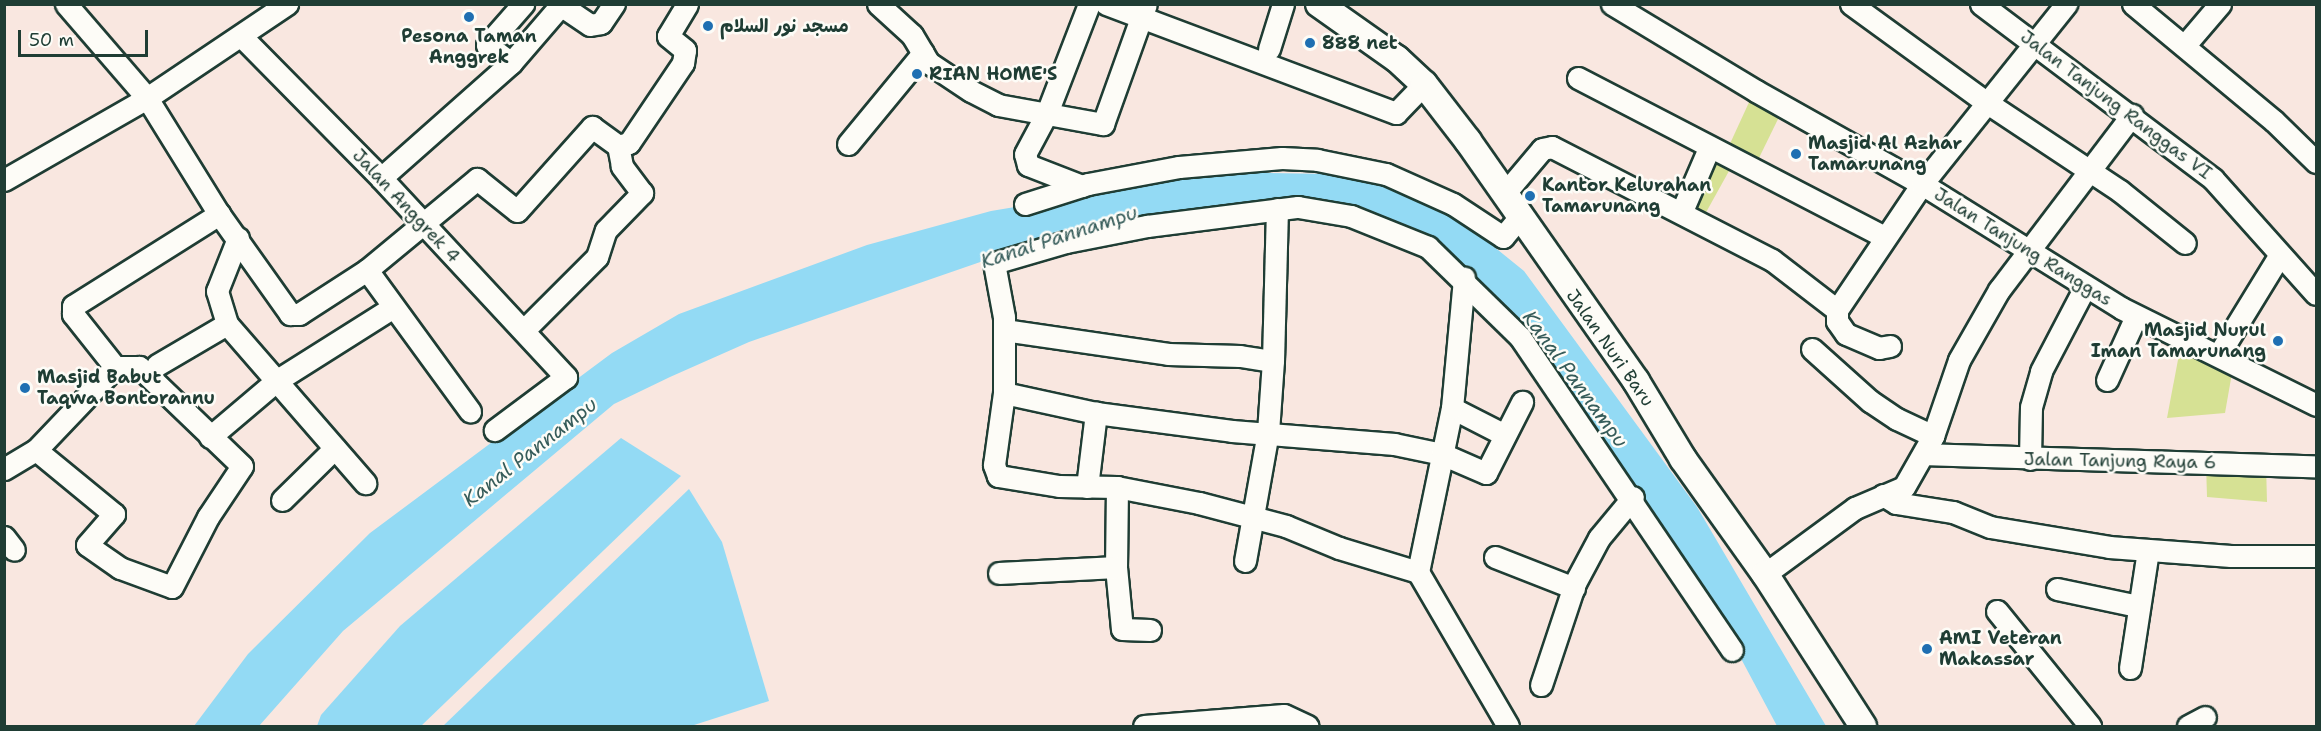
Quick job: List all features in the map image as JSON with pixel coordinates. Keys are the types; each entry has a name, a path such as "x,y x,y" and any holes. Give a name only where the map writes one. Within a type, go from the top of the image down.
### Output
{"street":[{"path":"66,4 147,98 219,214 294,316 367,270 477,179 511,210 522,207 592,127 618,146 622,166 642,193 606,230 597,257 524,330"},
{"path":"4,180 147,98 242,37 287,4"},
{"path":"511,63 487,45 492,35 523,4"},
{"path":"381,178 511,63 559,5 583,23 596,25 614,4"},
{"path":"618,146 636,136 683,63 685,50 668,36 687,4"},
{"path":"878,4 912,35 923,53 947,78 998,105 1105,123 1123,64 1144,12"},
{"path":"1082,186 1026,162 1025,154 1047,113 1089,4"},
{"path":"1106,4 1144,12 1396,113 1424,84"},
{"path":"1269,48 1283,4"},
{"name":"Jalan Nuri Baru","path":"1319,4 1358,28 1424,84 1505,193 1636,381 1677,463 1765,573 1863,726"},
{"name":"Jalan Tanjung Ranggas","path":"1612,4 1922,184 2085,287 2136,316 2219,354 2316,405"},
{"path":"1851,4 1986,102 2091,172 2185,243"},
{"name":"Jalan Tanjung Ranggas VI","path":"1981,4 2037,43 2213,179 2279,256 2316,294"},
{"path":"1890,346 1879,348 1846,334 1837,321 1837,310 1922,184 2066,4"},
{"path":"2133,4 2185,45 2316,162"},
{"path":"2185,45 2220,4"},
{"name":"Jalan Anggrek 4","path":"242,37 381,178 566,377 495,430"},
{"path":"848,144 923,53"},
{"path":"1578,78 1709,148 1885,237"},
{"path":"1765,573 1855,508 1904,487 1928,445 1959,360 1999,290 2091,172 2132,115"},
{"path":"1505,193 1546,146 1682,211 1772,260 1837,310"},
{"path":"1682,211 1709,148"},
{"path":"1025,204 1082,186 1231,161 1317,160 1386,174 1453,204 1503,237 1520,217"},
{"path":"1245,561 1250,518 1268,432 1273,361 1277,209"},
{"path":"1418,572 1339,548 1286,526 1118,487 1034,483 994,472 1004,393 1004,330 994,263 1066,242 1147,226 1277,209 1326,211 1385,227 1428,247 1464,278 1520,337 1633,499 1732,651"},
{"path":"116,367 71,310 219,214"},
{"path":"238,238 218,283 217,301 227,324 365,483"},
{"path":"2219,354 2279,256"},
{"path":"367,270 437,369 470,411"},
{"path":"1464,278 1452,408 1418,572 1508,726"},
{"path":"2030,459 2031,407 2041,371 2085,287"},
{"path":"210,437 276,381 393,307"},
{"path":"2107,380 2136,316"},
{"path":"157,365 227,324"},
{"path":"1004,330 1148,351 1273,361"},
{"path":"1812,349 1870,401 1897,419 1928,445"},
{"path":"4,469 36,450 116,367 139,367 242,466 207,517 172,587 120,568 87,545 114,514 36,450"},
{"path":"1004,393 1096,413 1394,444 1442,454 1486,473 1522,402"},
{"path":"1452,408 1505,435"},
{"path":"1087,487 1096,413"},
{"name":"Jalan Tanjung Raya 6","path":"1928,445 2030,459 2316,466"},
{"path":"282,500 335,448"},
{"path":"1118,487 1116,567 1122,629 1150,630"},
{"path":"1883,495 1896,503 1953,512 1990,527 2148,551 2316,556"},
{"path":"1540,685 1574,588 1599,538 1633,499"},
{"path":"2130,668 2148,551"},
{"path":"1495,557 1574,588"},
{"path":"999,573 1116,567"},
{"path":"2057,589 2138,606"},
{"path":"1997,611 2090,726"},
{"path":"1144,726 1284,715 1308,726"}],"green space":[{"path":"1751,98 1782,111 1757,162 1728,148"},
{"path":"1707,150 1734,162 1704,216 1681,202"},
{"path":"2180,349 2232,373 2225,413 2167,418"},
{"path":"2206,463 2266,464 2267,502 2207,497"}],"water":[{"name":"Kanal Pannampu","path":"1220,172 1329,174 1398,186 1456,216 1524,271 1697,507 1826,726 1777,726 1730,638 1464,271 1313,205 989,259 749,342 670,377 614,404 343,631 259,726 194,726 248,654 370,533 612,353 679,314 867,245 991,211"},
{"path":"621,438 681,476 421,726 317,726 321,715 400,626"},
{"path":"689,489 722,542 769,701 691,726 443,726"}],"place":[{"name":"Pesona Taman Anggrek","path":"469,17"},
{"name":"مسجد نور السلام","path":"708,26"},
{"name":"888 net","path":"1310,43"},
{"name":"RIAN HOME'S","path":"917,74"},
{"name":"Masjid Al Azhar Tamarunang","path":"1796,154"},
{"name":"Kantor Kelurahan Tamarunang","path":"1530,196"},
{"name":"Masjid Nurul Iman Tamarunang","path":"2278,341"},
{"name":"Masjid Babut Taqwa Bontorannu","path":"25,388"},
{"name":"AMI Veteran Makassar","path":"1927,649"}]}
